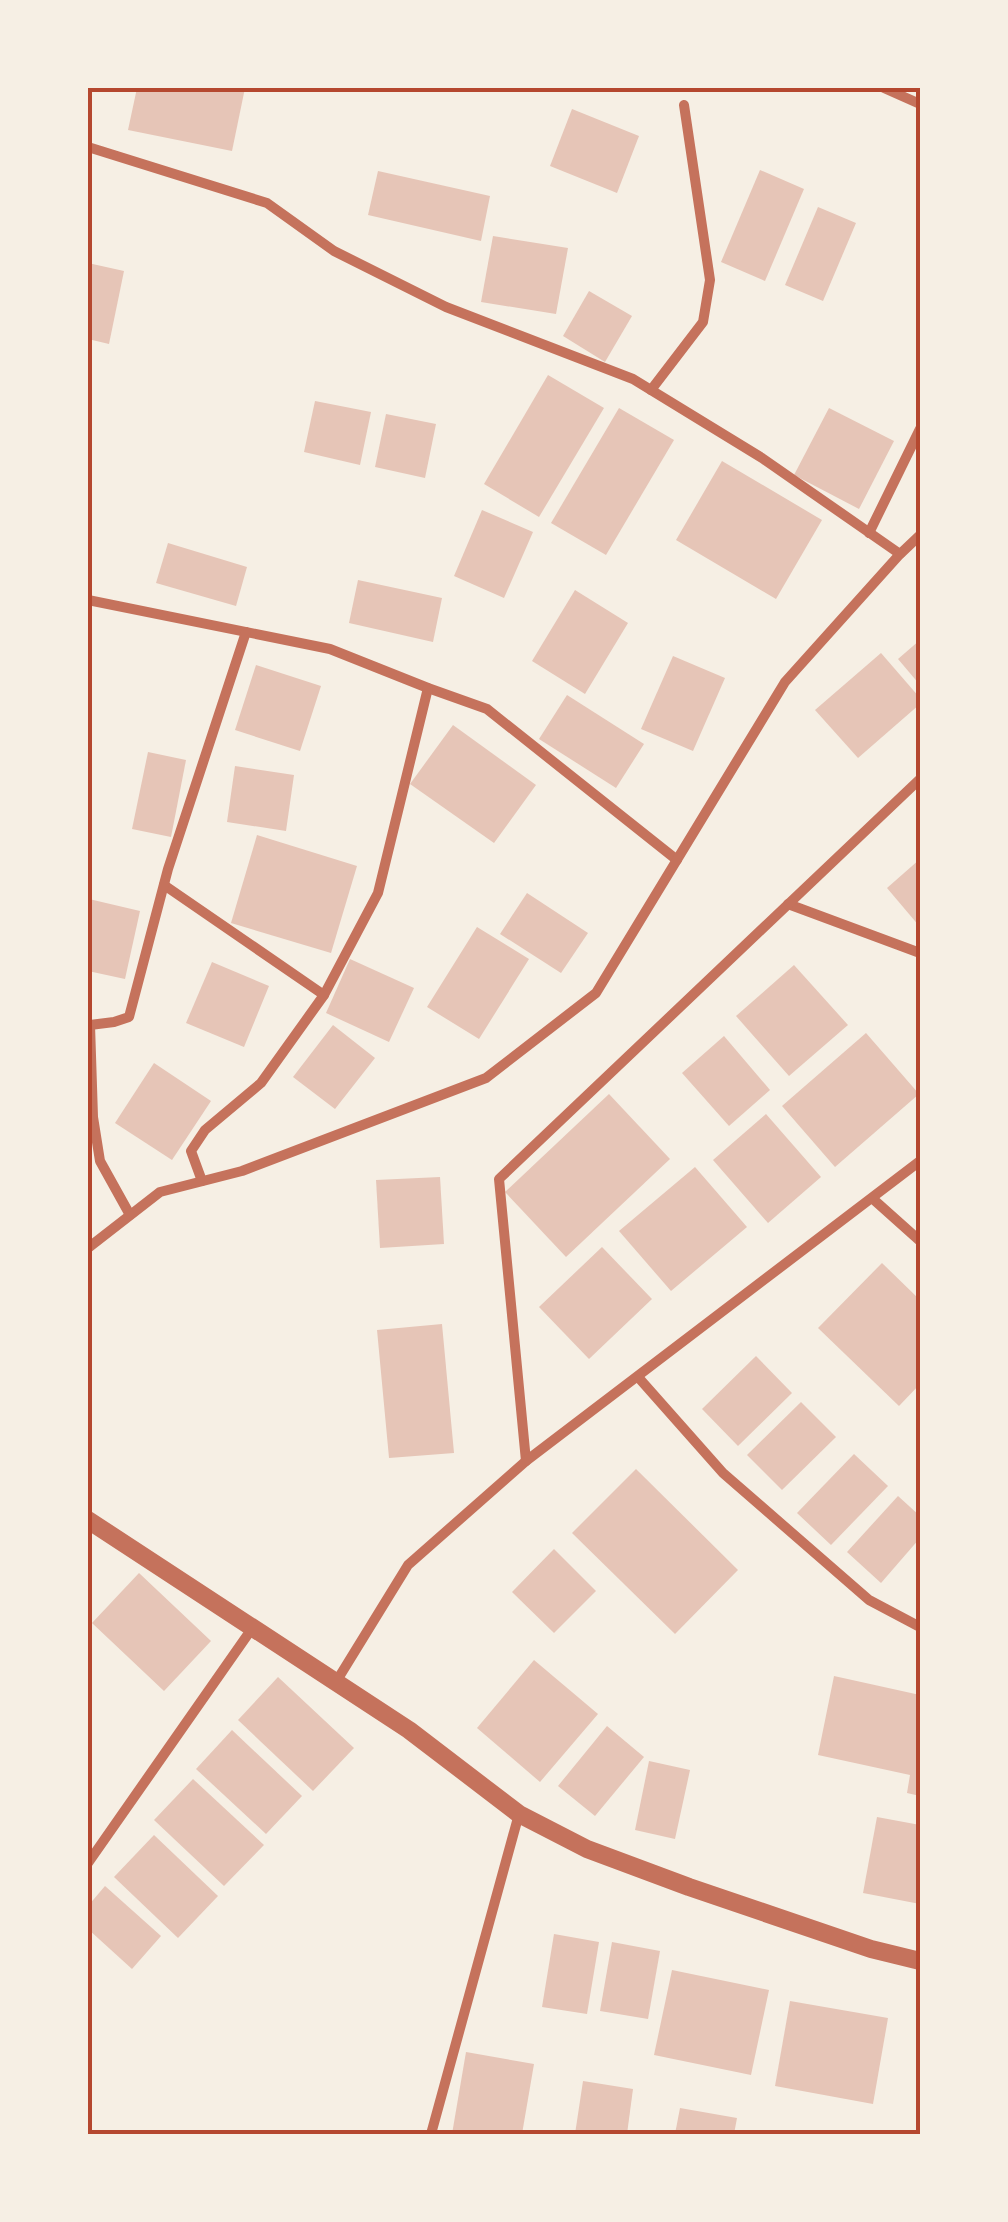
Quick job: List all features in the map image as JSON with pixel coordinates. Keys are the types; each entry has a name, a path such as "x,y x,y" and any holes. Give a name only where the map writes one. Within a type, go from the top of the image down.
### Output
{"street":[{"path":"884,88 920,104"},
{"path":"650,390 703,322 710,280 684,105"},
{"path":"88,147 268,202 334,251 446,308 632,379 762,458 900,554"},
{"path":"869,533 920,429"},
{"path":"88,1248 160,1192 242,1171 486,1078 596,993 785,682 920,535"},
{"path":"88,600 330,648 488,709 677,860"},
{"path":"130,1215 100,1161 92,1117 89,1025 129,1017 164,885 246,632"},
{"path":"202,1181 191,1151 205,1130 261,1084 324,995 378,893 428,688"},
{"path":"526,1461 499,1178 920,779"},
{"path":"164,885 324,995"},
{"path":"788,904 920,953"},
{"path":"336,1682 408,1565 526,1461 920,1161"},
{"path":"873,1198 920,1241"},
{"path":"638,1377 722,1474 869,1600 920,1627"},
{"path":"88,1520 409,1730 519,1814 587,1849 689,1887 871,1949 920,1961"},
{"path":"88,1863 253,1627"},
{"path":"431,2134 519,1814"}],"building":[{"path":"137,88 245,88 232,151 128,130"},
{"path":"572,109 639,136 617,193 550,166"},
{"path":"760,170 804,189 765,281 721,262"},
{"path":"378,171 490,196 481,241 368,215"},
{"path":"818,207 856,223 823,301 785,285"},
{"path":"493,236 568,248 556,314 481,302"},
{"path":"88,263 124,271 109,344 88,339"},
{"path":"589,291 632,316 605,362 563,336"},
{"path":"548,375 604,408 539,517 484,484"},
{"path":"315,401 371,412 360,465 304,452"},
{"path":"619,408 674,440 606,555 551,523"},
{"path":"829,408 894,441 859,509 794,475"},
{"path":"386,414 436,424 425,478 375,467"},
{"path":"722,461 822,520 776,599 676,540"},
{"path":"482,510 533,532 504,598 454,576"},
{"path":"168,543 247,567 236,606 156,583"},
{"path":"358,580 442,598 433,642 349,623"},
{"path":"575,590 628,623 585,694 532,661"},
{"path":"920,640 920,685 898,659"},
{"path":"881,653 920,698 920,704 858,758 815,710"},
{"path":"673,656 725,678 693,751 641,729"},
{"path":"256,665 321,686 300,751 235,730"},
{"path":"567,695 644,744 616,788 539,739"},
{"path":"453,725 536,785 494,843 410,784"},
{"path":"148,752 186,760 171,837 132,829"},
{"path":"235,766 294,775 286,831 227,822"},
{"path":"257,835 357,866 331,953 231,923"},
{"path":"920,859 920,927 887,888"},
{"path":"527,893 588,933 561,973 500,934"},
{"path":"89,899 140,911 125,979 88,971"},
{"path":"477,927 529,959 479,1039 427,1007"},
{"path":"350,959 414,988 389,1042 326,1013"},
{"path":"212,962 269,986 244,1047 186,1023"},
{"path":"794,965 848,1025 789,1076 736,1016"},
{"path":"333,1025 375,1058 335,1109 293,1077"},
{"path":"866,1033 919,1094 835,1167 782,1106"},
{"path":"724,1036 770,1090 729,1126 682,1073"},
{"path":"154,1063 211,1101 172,1160 115,1123"},
{"path":"609,1094 670,1159 566,1257 505,1192"},
{"path":"766,1114 821,1177 768,1223 713,1160"},
{"path":"695,1167 747,1227 671,1291 619,1231"},
{"path":"440,1177 444,1244 380,1248 376,1180"},
{"path":"602,1247 652,1299 589,1359 539,1307"},
{"path":"882,1263 920,1300 920,1384 899,1406 818,1328"},
{"path":"442,1324 454,1453 389,1458 377,1330"},
{"path":"756,1356 792,1393 738,1446 702,1409"},
{"path":"801,1402 836,1437 782,1490 747,1455"},
{"path":"854,1454 888,1486 831,1545 797,1513"},
{"path":"636,1469 738,1570 675,1634 572,1533"},
{"path":"898,1496 920,1516 920,1538 881,1583 847,1552"},
{"path":"554,1549 596,1591 554,1633 512,1592"},
{"path":"139,1573 211,1641 164,1691 92,1623"},
{"path":"534,1660 598,1714 540,1782 477,1728"},
{"path":"834,1676 920,1695 920,1796 907,1793 910,1775 818,1755"},
{"path":"278,1677 354,1748 313,1791 238,1720"},
{"path":"607,1726 644,1757 595,1816 558,1786"},
{"path":"232,1730 302,1796 266,1834 196,1769"},
{"path":"649,1761 690,1770 675,1839 635,1830"},
{"path":"193,1779 264,1845 224,1886 154,1820"},
{"path":"877,1817 920,1825 920,1904 863,1893"},
{"path":"154,1835 218,1896 178,1938 114,1877"},
{"path":"105,1886 161,1936 132,1969 88,1929 88,1906"},
{"path":"554,1934 599,1942 587,2014 542,2007"},
{"path":"612,1942 660,1951 648,2019 600,2011"},
{"path":"672,1970 769,1990 751,2075 654,2055"},
{"path":"790,2001 888,2018 873,2104 775,2086"},
{"path":"466,2052 534,2064 522,2134 452,2134"},
{"path":"583,2081 633,2089 627,2134 575,2134"},
{"path":"680,2108 737,2118 734,2134 675,2134"}]}
